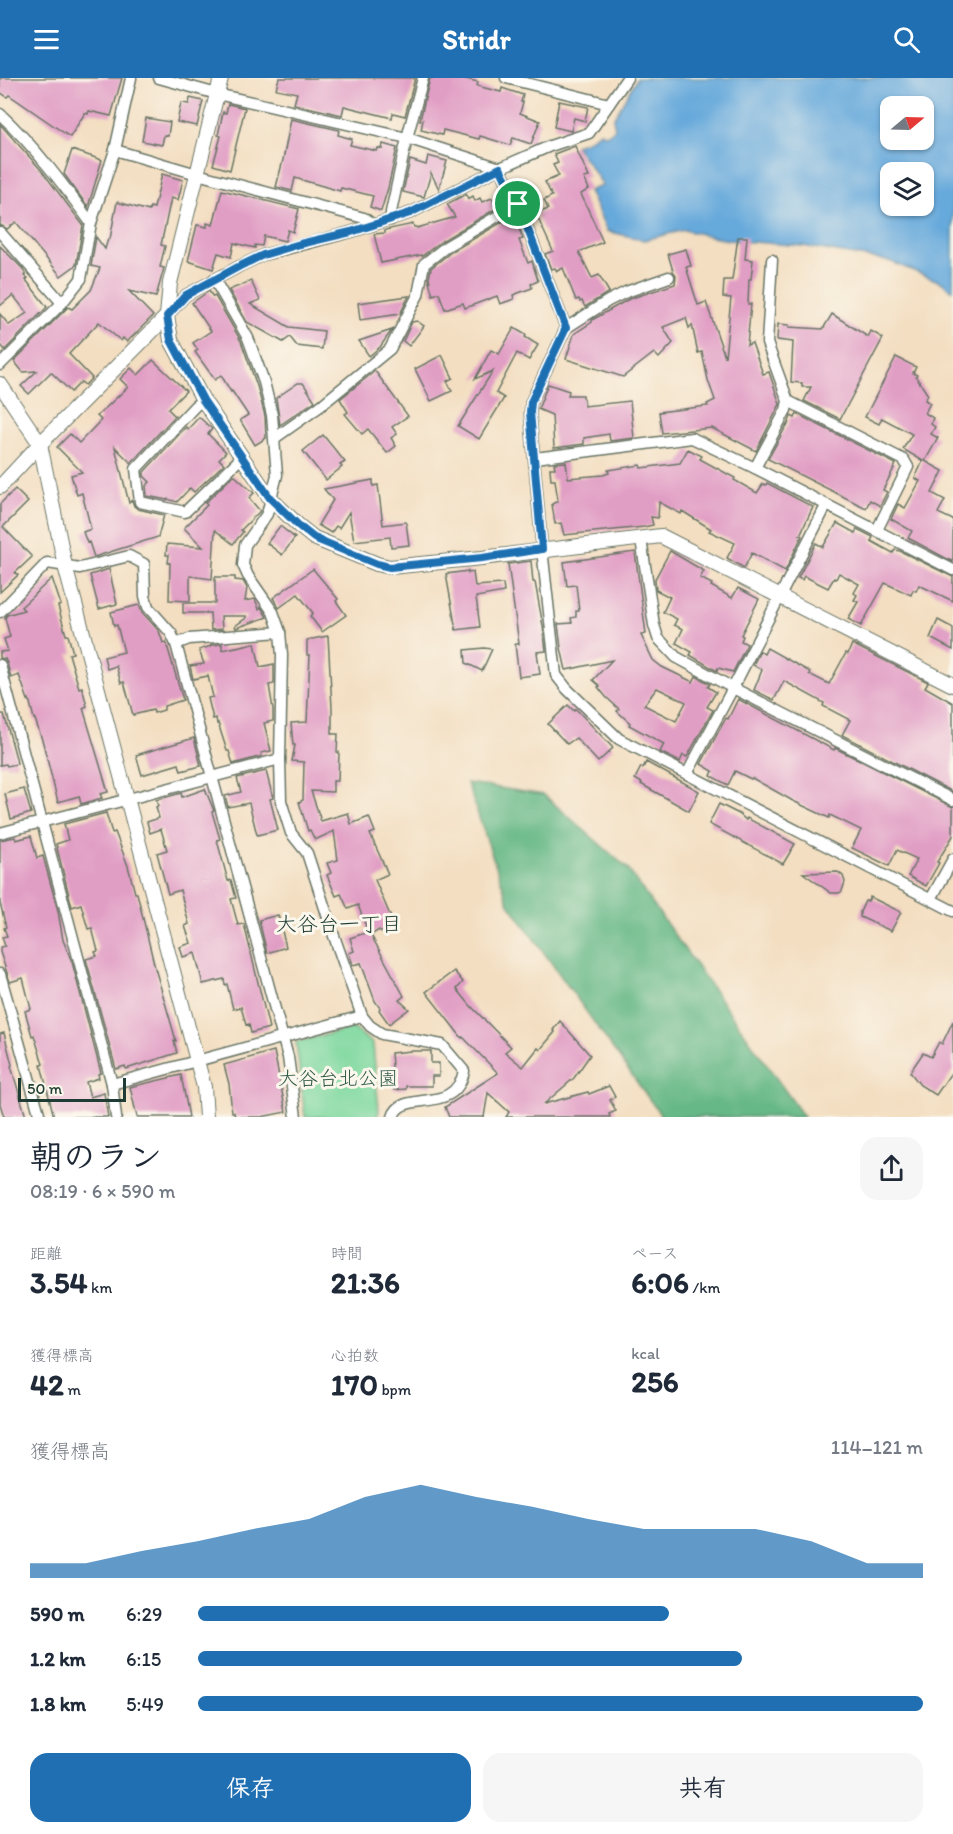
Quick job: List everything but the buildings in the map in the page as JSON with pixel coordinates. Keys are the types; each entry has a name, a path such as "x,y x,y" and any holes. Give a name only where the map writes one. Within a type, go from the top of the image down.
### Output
{"street":[{"path":"0,365 62,303 81,279 91,223 115,150 131,78"},
{"path":"159,78 407,138 500,168 518,204 566,328"},
{"path":"221,78 170,282 167,316 171,340 203,400 241,458 270,498 299,526 314,538 377,564 390,567 661,536 953,685"},
{"path":"391,220 407,138 423,78"},
{"path":"506,78 609,104"},
{"path":"0,487 39,444 186,295 263,255 410,213 500,168 550,146 588,133 627,78"},
{"path":"0,114 22,135 56,175 91,223"},
{"path":"115,150 364,218 373,225"},
{"path":"274,438 319,407 390,349 418,295 424,264 447,246 518,204"},
{"path":"0,232 62,303"},
{"path":"755,468 786,410 788,401 767,343 772,260"},
{"path":"669,277 626,292 566,328 531,402 542,549 556,675 567,689 619,739 953,911"},
{"path":"214,279 248,338 273,415 277,475 267,514 245,545 243,565 273,612 280,632 282,655 281,801 288,826 307,853 333,936 362,1016 370,1026 382,1034 442,1045 464,1071 456,1091 446,1097 402,1105 394,1112 393,1117"},
{"path":"0,384 39,444 65,566 204,1087 206,1117"},
{"path":"203,400 135,469 140,502 185,512 241,458"},
{"path":"788,401 904,460 908,467 877,530"},
{"path":"535,458 692,438 953,570"},
{"path":"687,774 826,506"},
{"path":"641,539 654,625 658,638 676,657 953,800"},
{"path":"0,612 47,563 80,568 129,556 144,564 145,596 148,607 171,633 176,644 288,1057 296,1117"},
{"path":"176,644 189,639 280,632"},
{"path":"0,665 111,1084 116,1117"},
{"path":"0,833 280,759"},
{"path":"931,899 953,859"},
{"path":"0,974 40,1117"},
{"path":"111,1084 362,1016"}],"green space":[{"path":"467,783 544,795 627,868 804,1117 662,1117 509,904"},
{"name":"大谷台北公園","path":"353,1028 373,1044 379,1111 377,1117 305,1117 296,1042"}],"water":[{"path":"637,78 953,78 953,291 941,282 889,261 803,246 728,240 684,230 644,240 607,231 589,191 603,185 575,145 601,132 606,135 615,129 613,119"}],"district":[{"name":"大谷台一丁目","path":"339,923"}],"route":[{"path":"500,168 518,204 566,328 531,402 542,549 482,558 390,567 377,564 314,538 270,498 241,458 203,400 171,340 167,316 186,295 263,255 391,220 410,213 500,168"}]}
